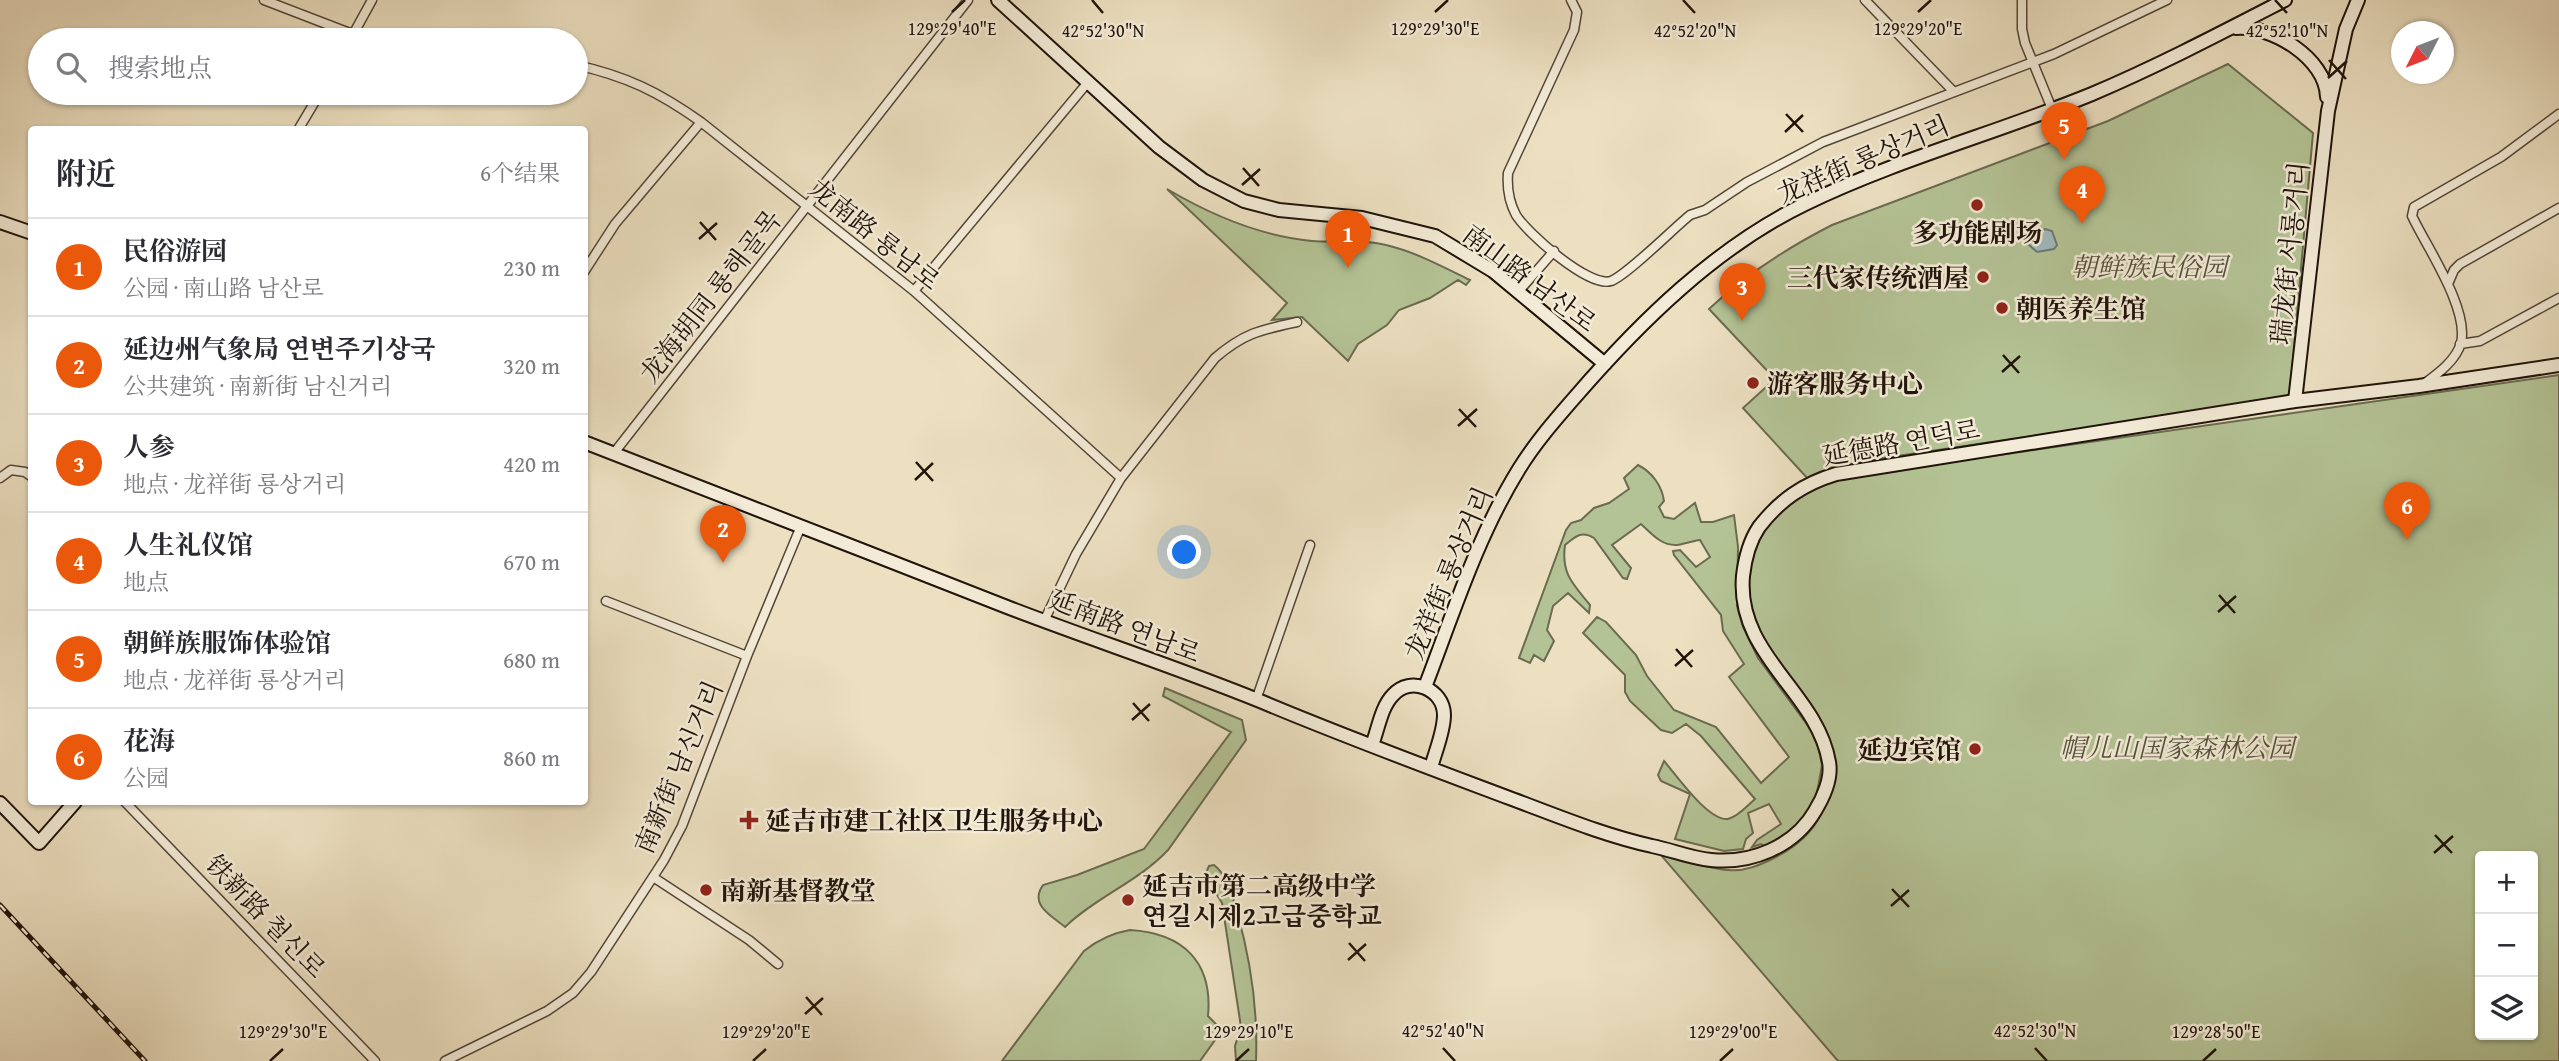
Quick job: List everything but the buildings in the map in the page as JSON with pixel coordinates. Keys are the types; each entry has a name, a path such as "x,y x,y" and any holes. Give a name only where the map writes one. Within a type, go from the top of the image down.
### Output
{"street":[{"path":"264,0 331,28"},
{"path":"357,28 372,0"},
{"name":"龙海胡同 룡해골목","path":"614,453 968,0"},
{"name":"南山路 남산로","path":"998,0 1175,159 1203,180 1244,201 1279,210 1362,218 1435,236 1475,259 1520,291 1605,364"},
{"path":"1571,0 1577,12 1574,30 1508,173 1509,193 1516,215 1542,242 1584,275 1605,282 1612,281 1690,215 1704,210 1745,184 1824,142 2033,61 2155,2 2167,0"},
{"path":"1865,0 1953,91"},
{"path":"2022,0 2022,29 2052,109"},
{"name":"龙祥街 룡상거리","path":"1425,687 1483,536 1507,489 1546,430 1605,364 1662,306 1693,279 1736,246 1805,204 1906,162 2052,109 2150,68 2285,0"},
{"name":"瑞龙街 서룡거리","path":"2295,401 2328,111 2346,30 2358,0"},
{"name":"瑞龙街 서룡거리","path":"2229,28 2247,27 2268,32 2301,53 2324,80 2328,111"},
{"name":"龙南路 룡남로","path":"588,68 613,73 638,83 701,121 914,291 1121,478"},
{"path":"914,291 1089,81"},
{"path":"300,126 313,105"},
{"path":"2419,386 2449,363 2460,344 2461,325 2448,284 2412,216 2414,207 2501,157 2559,114"},
{"path":"588,266 615,224 701,121"},
{"path":"2448,284 2460,264 2559,208"},
{"path":"0,222 28,232"},
{"path":"1520,291 1554,251"},
{"path":"2460,344 2468,345 2480,341 2559,298"},
{"path":"1045,620 1076,554 1121,478 1222,352 1252,332 1297,322"},
{"name":"延德路 연덕로","path":"1651,846 1712,860 1752,858 1786,843 1803,829 1816,811 1826,789 1830,765 1823,744 1810,718 1758,643 1745,607 1742,587 1746,557 1755,534 1775,509 1797,489 1836,474 2295,401 2559,365"},
{"name":"延南路 연남로","path":"588,443 1431,768 1619,838 1651,846"},
{"path":"0,478 11,470 19,470 28,475"},
{"name":"南新街 남신거리","path":"445,1061 547,1011 573,993 591,972 653,877 682,826 747,656 801,526"},
{"path":"1256,700 1310,545"},
{"path":"606,601 747,656"},
{"name":"龙祥街 룡상거리","path":"1372,745 1390,697 1406,687 1425,687 1439,698 1444,715 1431,768"},
{"path":"0,803 39,844 72,805"},
{"name":"铁新路 철신로","path":"128,805 375,1061"},
{"path":"653,877 749,940 778,964"}],"green space":[{"name":"朝鲜族民俗园","path":"2228,64 2313,133 2290,393 2284,399 1863,461 1831,470 1809,480 1743,408 1775,379 1709,309 1752,273 1832,225 2108,121"},
{"path":"1167,189 1219,216 1255,229 1312,241 1386,245 1419,256 1470,280 1466,285 1458,280 1430,298 1399,310 1387,325 1358,344 1348,361 1302,317 1272,320 1287,303"},
{"name":"帽儿山国家森林公园","path":"2559,375 2559,1061 1838,1061 1660,854 1719,869 1746,869 1774,858 1802,839 1813,828 1826,802 1831,771 1830,753 1776,665 1753,615 1747,592 1746,571 1755,541 1782,508 1807,491 1838,478"},
{"path":"1638,465 1648,471 1659,485 1664,501 1659,507 1664,517 1674,519 1695,503 1701,522 1713,522 1734,515 1738,547 1737,606 1743,627 1758,658 1811,730 1818,746 1822,765 1816,798 1803,823 1767,848 1761,844 1752,847 1757,840 1781,824 1769,804 1748,813 1753,833 1746,839 1743,849 1724,851 1675,839 1690,794 1661,781 1658,775 1664,761 1693,796 1720,818 1735,816 1755,799 1701,736 1686,724 1672,733 1661,730 1630,701 1625,692 1625,675 1583,633 1597,617 1606,622 1636,655 1647,676 1674,710 1716,727 1761,783 1789,757 1729,677 1744,664 1723,631 1721,615 1674,555 1673,551 1680,550 1696,567 1710,557 1700,540 1671,545 1657,538 1641,524 1612,545 1631,568 1627,579 1623,578 1594,538 1585,535 1575,537 1565,545 1565,564 1570,578 1590,605 1589,613 1568,593 1553,606 1547,630 1554,641 1544,661 1534,655 1530,663 1519,658 1566,530 1571,523 1581,520 1594,508 1609,503 1629,489 1624,478"},
{"path":"1165,688 1242,720 1246,740 1168,850 1144,871 1065,927 1040,904 1039,892 1043,885 1144,849 1231,732 1163,696"},
{"path":"1214,865 1229,887 1246,949 1255,1004 1256,1061 1236,1061 1235,1046 1241,1027 1222,903 1205,875 1209,866"},
{"path":"1130,930 1149,932 1179,944 1191,954 1199,966 1205,980 1208,1016 1217,1025 1210,1035 1215,1040 1200,1061 1002,1061 1084,951 1106,937"}],"water":[{"path":"2045,229 2052,231 2057,245 2054,249 2037,252 2028,244 2028,236"}],"railway":[{"path":"0,905 145,1061"}],"place":[{"name":"朝鲜族服饰体验馆","path":"2064,160"},
{"name":"多功能剧场","path":"1977,205"},
{"name":"人生礼仪馆","path":"2082,224"},
{"name":"民俗游园","path":"1348,268"},
{"name":"三代家传统酒屋","path":"1983,277"},
{"name":"朝医养生馆","path":"2002,308"},
{"name":"人参","path":"1742,321"},
{"name":"游客服务中心","path":"1753,383"},
{"name":"花海","path":"2407,540"},
{"name":"延边州气象局 연변주기상국","path":"723,563"},
{"name":"延边宾馆","path":"1975,749"},
{"name":"延吉市建工社区卫生服务中心","path":"749,820"},
{"name":"南新基督教堂","path":"706,890"},
{"name":"延吉市第二高级中学 연길시제2고급중학교","path":"1128,900"}]}
